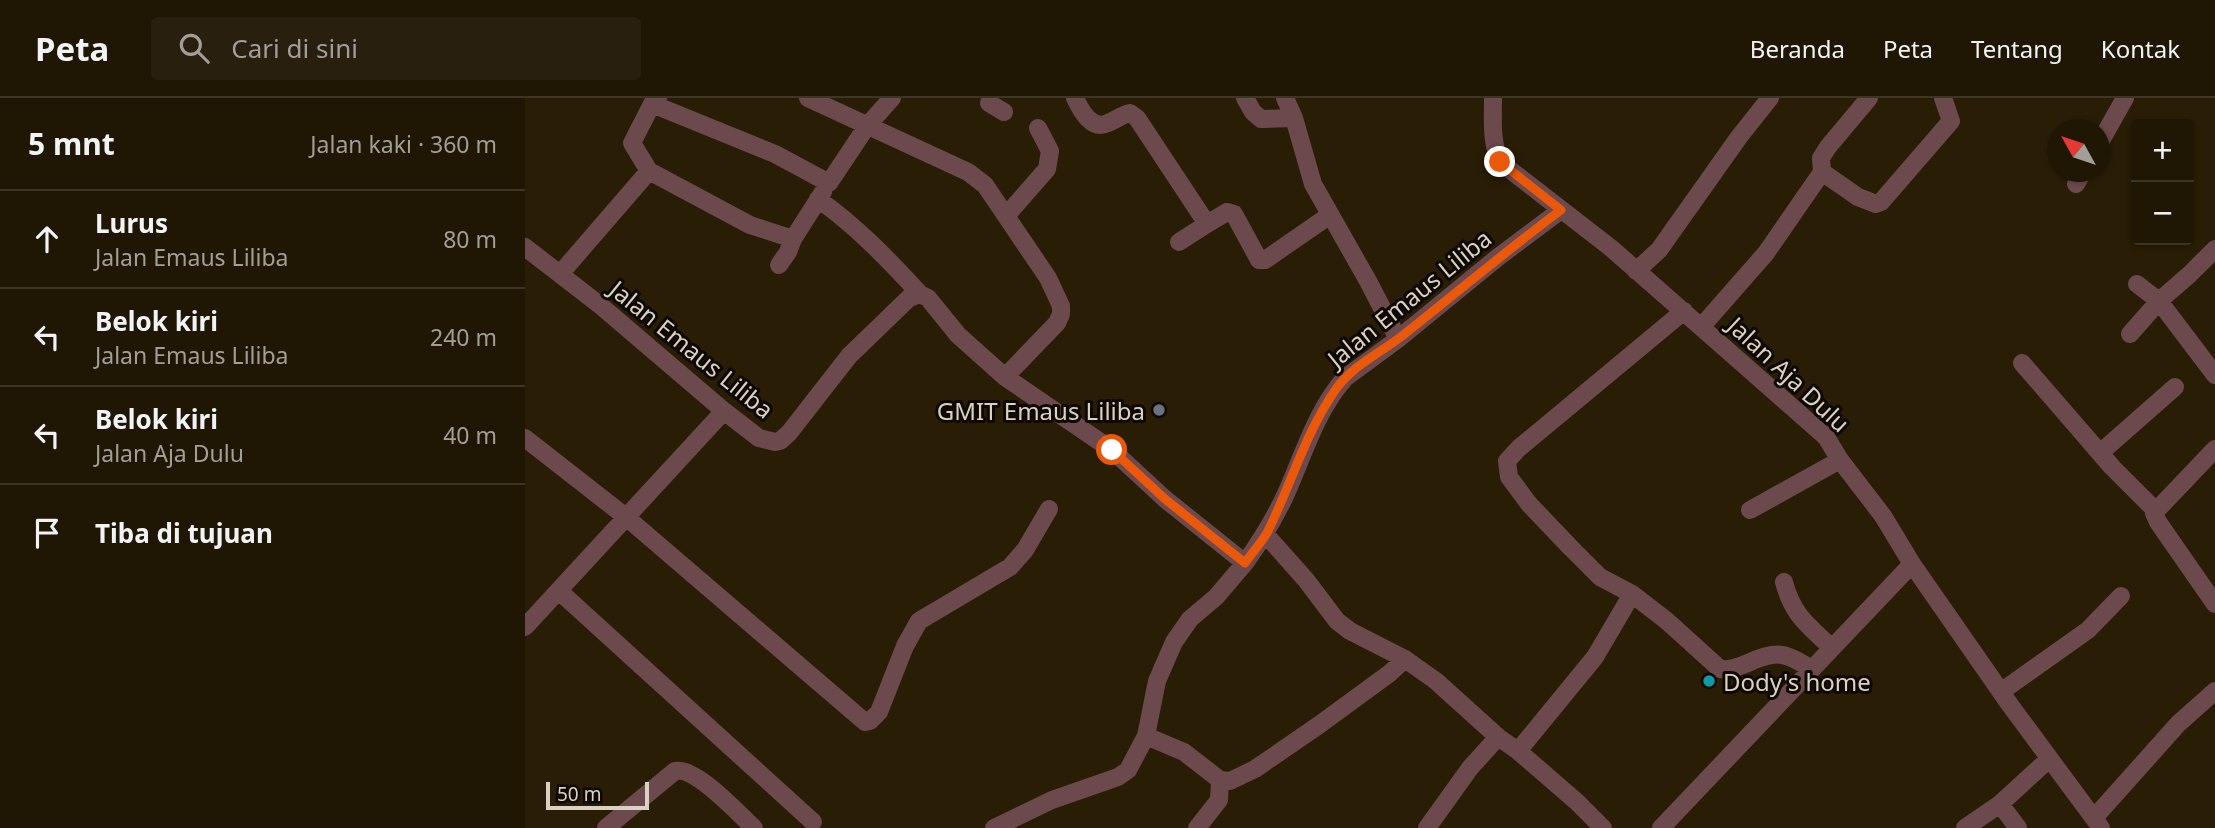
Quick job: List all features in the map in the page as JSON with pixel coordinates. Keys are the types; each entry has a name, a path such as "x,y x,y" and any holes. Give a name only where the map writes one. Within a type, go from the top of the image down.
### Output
{"street":[{"path":"808,98 968,172 985,186 1048,278 1061,306 1057,323 1005,377"},
{"path":"779,265 818,199 867,126 892,98"},
{"path":"1075,98 1090,122 1095,124 1105,125 1123,114 1130,113 1137,118 1207,223"},
{"path":"1245,98 1253,112 1261,119 1294,118"},
{"path":"1285,98 1294,118 1313,184 1369,281 1398,339"},
{"name":"Jalan Aja Dulu","path":"1493,98 1493,139 1500,162 1702,326 1826,437 2049,760 2097,823"},
{"path":"1636,271 1659,250 1770,98"},
{"path":"1702,326 1766,253 1822,172 1821,158 1828,147 1869,98"},
{"path":"1822,172 1859,197 1876,204 1881,202 1951,121 1943,98"},
{"path":"2110,125 2125,98"},
{"path":"793,239 750,225 649,172 632,143 655,101 775,154 829,183"},
{"path":"1006,216 1047,169 1050,151 1038,128"},
{"path":"560,274 649,172"},
{"path":"818,199 841,215 920,294 928,298 958,335 1005,377 1112,450 1165,499 1245,563"},
{"name":"Jalan Emaus Liliba","path":"994,828 1052,800 1118,776 1128,769 1146,736 1157,681 1174,642 1190,619 1216,597 1266,535 1307,439 1337,386 1561,210"},
{"path":"1179,242 1227,212 1234,214 1262,261 1330,215"},
{"name":"Jalan Emaus Liliba","path":"525,247 724,411 768,442 780,441 789,433 849,356 909,298 920,294"},
{"path":"2130,334 2159,301 2215,249"},
{"path":"2137,284 2159,301 2215,375"},
{"path":"1684,311 1519,448 1507,461 1509,477 1529,504 1599,577 1632,594 1667,621 1720,669 1738,668 1772,653 1781,653 1811,669"},
{"path":"2022,363 2100,453 2155,510 2158,522 2215,604"},
{"path":"2100,453 2175,387"},
{"path":"526,622 559,590 724,411"},
{"path":"525,438 626,517 865,722 870,722 879,712 905,646 919,621 1010,566 1025,550 1049,509"},
{"path":"2155,510 2215,449"},
{"path":"1750,510 1840,460"},
{"path":"1266,535 1306,580 1337,621 1350,631 1405,659 1436,681 1603,828"},
{"path":"1661,828 1912,564"},
{"path":"1784,582 1789,602 1799,617 1832,649"},
{"path":"559,590 813,822"},
{"path":"1518,751 1595,657 1632,594"},
{"path":"2002,691 2088,630 2121,596"},
{"path":"1146,736 1184,752 1220,780 1230,781 1255,769 1391,674 1405,659"},
{"path":"2097,823 2178,724 2215,691"},
{"path":"1427,828 1471,768 1498,737"},
{"path":"1965,828 2000,804 2049,760"},
{"path":"606,828 675,771 681,769 695,776 754,828"},
{"path":"1197,828 1219,800 1220,780"},
{"path":"2000,804 2018,828"}],"place":[{"name":"GMIT Emaus Liliba","path":"1159,410"},
{"name":"Dody's home","path":"1709,681"}],"route":[{"path":"1112,450 1165,499 1245,563 1266,535 1307,439 1337,386 1561,210 1500,162"}]}
